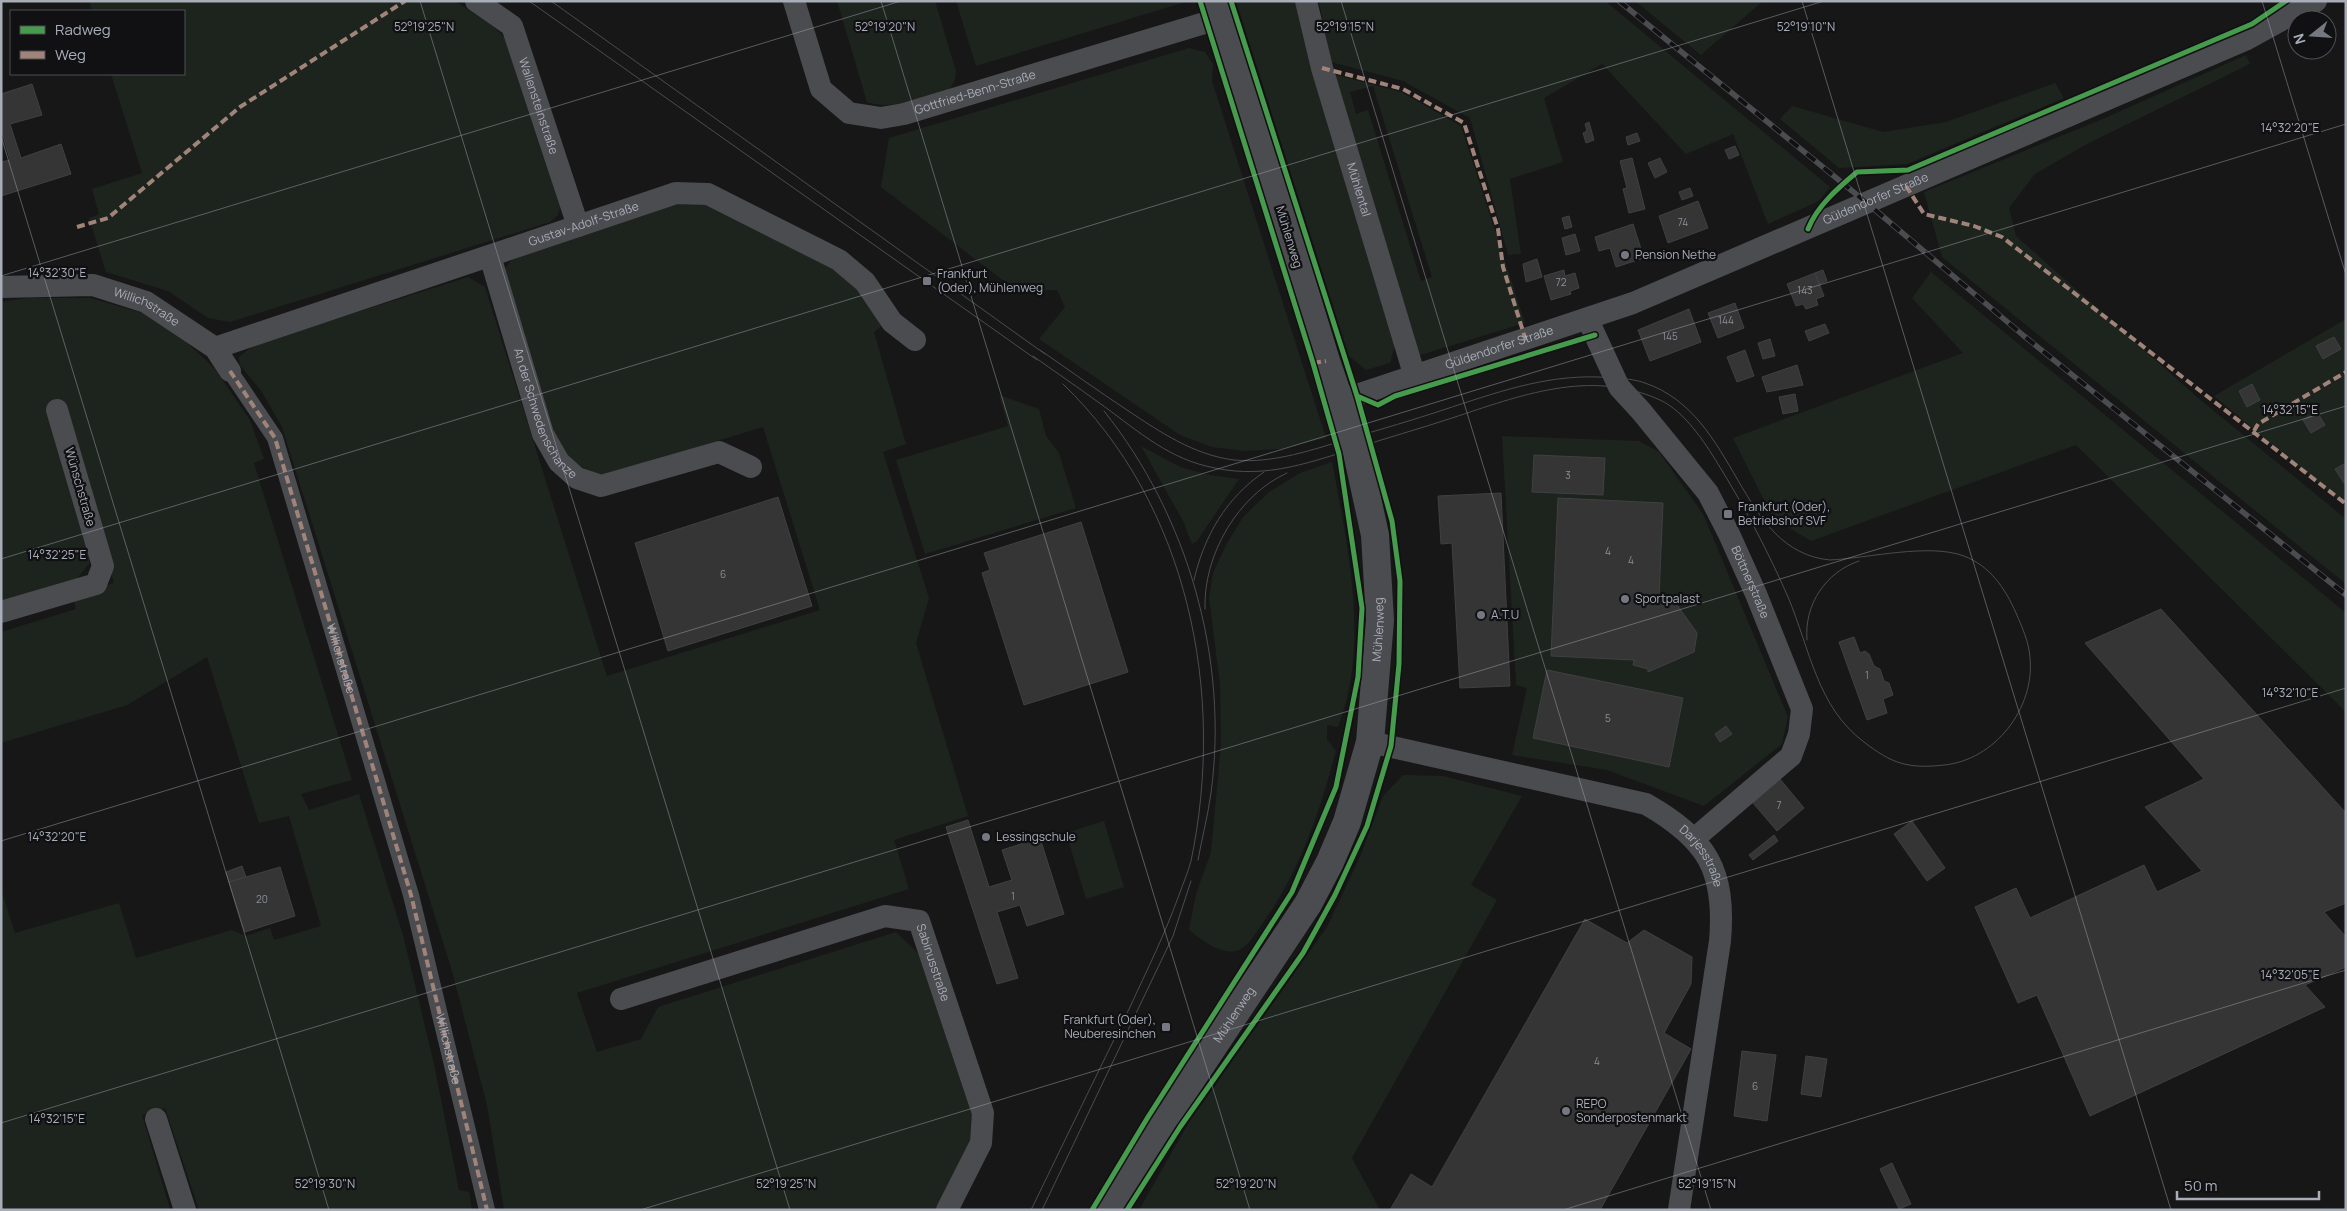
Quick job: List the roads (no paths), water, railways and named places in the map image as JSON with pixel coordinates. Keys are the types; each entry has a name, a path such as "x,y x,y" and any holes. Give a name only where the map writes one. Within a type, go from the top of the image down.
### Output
{"street":[{"name":"Wallensteinstraße","path":"476,1 512,26 578,226"},
{"name":"Gottfried-Benn-Straße","path":"794,1 821,89 849,113 881,118 904,114 1219,10"},
{"name":"Mühlental","path":"1306,1 1322,68 1414,377"},
{"name":"Güldendorfer Straße","path":"1339,402 1588,320 1633,303 1808,230 2236,44 2284,21 2316,1"},
{"name":"Mühlenweg","path":"1111,1210 1159,1128 1308,904 1330,862 1347,822 1370,742 1380,620 1375,535 1356,448 1339,402 1219,10"},
{"name":"Gustav-Adolf-Straße","path":"215,348 676,193 708,194 839,260 865,282 892,322 915,340"},
{"name":"An der Schwedenschanze","path":"490,256 543,434 559,462 577,478 601,486 720,452 751,467"},
{"name":"Willichstraße","path":"1,287 93,285 146,302 215,348 275,438 413,903 487,1210"},
{"name":"Böttnerstraße","path":"1588,320 1619,387 1683,460 1708,493 1756,594 1802,709 1799,734 1791,756 1695,838"},
{"name":"Wünschstraße","path":"1,612 96,584 103,566 57,410"},
{"name":"Darjesstraße","path":"1370,742 1646,804 1673,819 1695,838 1709,860 1720,888 1722,912 1720,941 1679,1210"},
{"name":"Sabinusstraße","path":"621,999 885,916 919,921 983,1113 981,1143 946,1210"},
{"path":"156,1119 185,1210"}],"tram line":[{"path":"529,1 1037,360"},
{"path":"551,1 1045,354"},
{"path":"1033,356 1162,448 1206,466 1245,472 1281,469 1298,465 1529,394 1581,386 1607,386 1634,391 1660,400 1677,411 1693,428 1712,455 1746,512 1772,563 1788,597 1809,657 1825,694 1835,712 1848,728 1864,742 1892,760 1911,765 1932,766 1963,761 1980,753 1995,742 2018,713 2026,695 2030,677 2030,658 2025,635 2007,595 1996,579 1982,566 1964,556 1950,552 1899,552 1830,560 1799,551 1775,533 1755,508 1720,451 1700,423 1676,399 1640,381 1579,377 1539,382 1520,386 1308,451 1279,458 1249,461 1219,457 1191,448 1116,403 1040,350"},
{"path":"1031,1210 1130,1007 1168,924 1191,861 1201,798 1203,733 1199,669 1187,605 1168,544 1141,486 1106,432 1063,384"},
{"path":"1104,411 1133,452 1159,496 1180,543 1196,591 1207,641 1214,692 1215,742 1211,793 1198,860"},
{"path":"1194,580 1204,548 1218,519 1238,494 1264,472"},
{"path":"1205,609 1210,568 1217,548 1227,529 1239,511 1253,496 1269,483 1287,473"},
{"path":"1807,640 1809,614 1813,602 1820,591 1827,581 1837,573 1859,561"},
{"path":"1042,1210 1173,936 1191,881"}],"railway":[{"path":"1619,1 1867,203 2024,336 2346,595"}],"place":[{"name":"Pension Nethe","path":"1625,255"},
{"name":"Frankfurt (Oder), Mühlenweg","path":"927,281"},
{"name":"Frankfurt (Oder), Betriebshof SVF","path":"1728,514"},
{"name":"Sportpalast","path":"1625,599"},
{"name":"A.T.U","path":"1481,615"},
{"name":"Lessingschule","path":"986,837"},
{"name":"Frankfurt (Oder), Neuberesinchen","path":"1166,1027"},
{"name":"REPO Sonderpostenmarkt","path":"1566,1111"}]}
